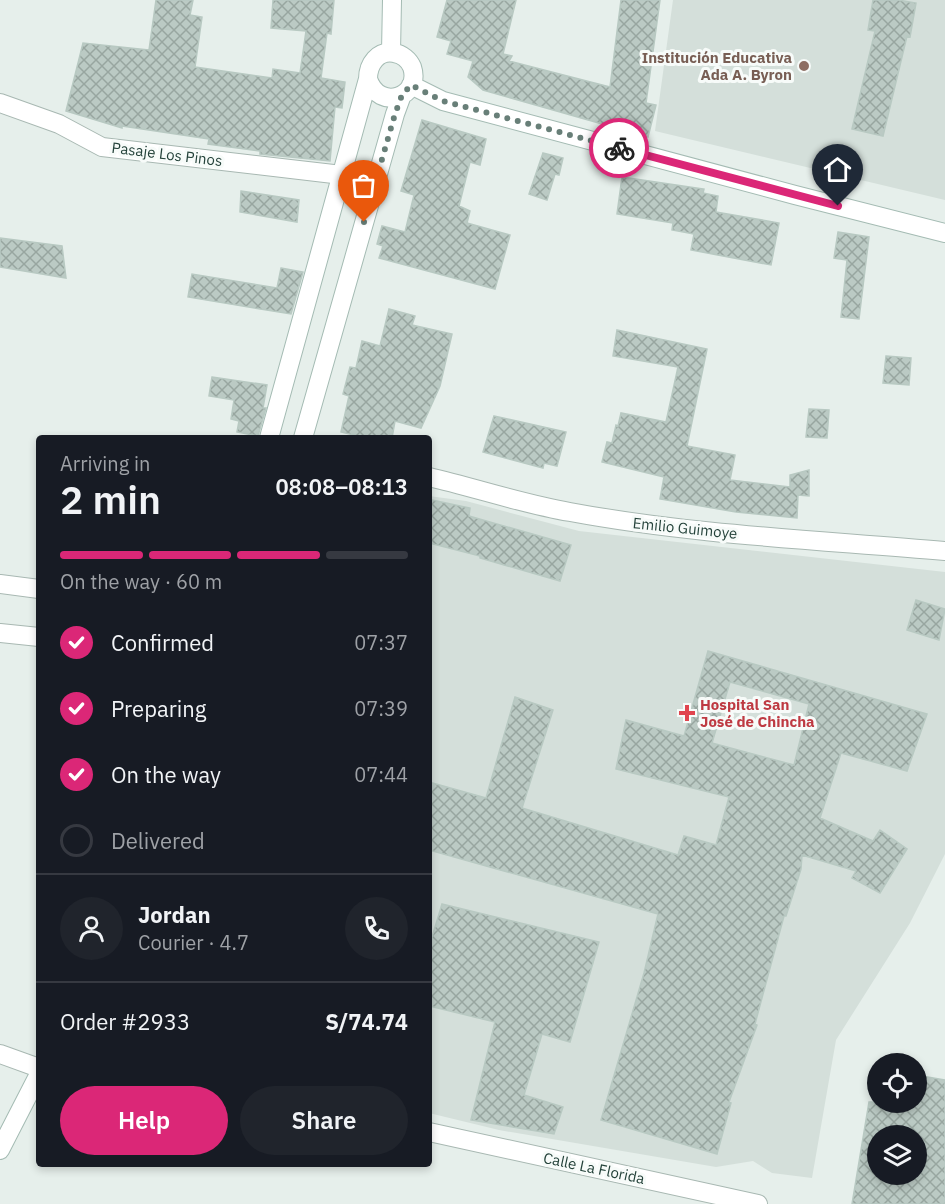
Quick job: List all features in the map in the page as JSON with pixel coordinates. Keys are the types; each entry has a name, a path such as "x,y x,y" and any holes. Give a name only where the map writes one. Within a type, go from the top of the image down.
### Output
{"street":[{"path":"391,52 392,0"},
{"path":"274,435 370,66 374,60 391,52 399,54 410,63 413,78 395,114 304,435"},
{"path":"368,79 371,86 381,96 388,98 407,90 945,233"},
{"name":"Pasaje Los Pinos","path":"0,103 59,124 102,147 342,175"},
{"name":"Emilio Guimoye","path":"432,478 567,512 618,520 693,529 945,551"},
{"path":"0,584 36,589"},
{"path":"0,633 36,637"},
{"path":"0,1054 36,1067"},
{"path":"0,1150 36,1080"},
{"name":"Calle La Florida","path":"432,1133 732,1201 758,1204"}],"shaded area":[{"name":"Institución Educativa Ada A. Byron","path":"673,0 945,0 945,200 655,131"},
{"name":"Hospital San José de Chincha","path":"432,496 466,501 579,531 945,572 945,854 910,923 836,1040 812,1178 772,1173 753,1161 716,1167 499,1130 432,1114"}],"building":[{"path":"156,0 193,0 190,15 202,17 195,67 272,78 273,69 300,73 306,31 271,28 273,0 334,0 331,34 327,33 321,78 345,82 342,108 335,107 330,161 260,154 260,151 208,144 209,139 122,126 122,128 66,111 83,43 149,50"},
{"path":"447,0 516,0 503,54 512,56 509,61 610,87 621,0 660,0 646,103 656,105 648,137 483,90 468,77 473,61 447,54 451,41 437,37"},
{"path":"873,0 916,3 910,37 907,36 883,136 852,129 875,31 868,30"},
{"path":"422,120 486,139 480,165 470,162 459,206 470,211 467,223 510,235 495,289 379,258 383,246 377,244 382,226 405,232 414,195 401,191"},
{"path":"543,153 563,158 559,175 555,174 547,200 529,194"},
{"path":"622,177 704,189 703,193 718,196 716,212 779,223 771,265 691,250 694,234 672,230 673,223 617,214"},
{"path":"241,191 299,200 297,222 240,212"},
{"path":"838,232 869,237 859,319 841,317 847,260 834,258"},
{"path":"0,238 62,246 66,278 0,267"},
{"path":"281,268 303,272 291,314 188,297 192,274 277,288"},
{"path":"389,309 415,316 412,325 452,334 440,386 421,428 395,421 393,435 354,435 341,432 349,396 343,394 350,367 356,368 362,341 380,346"},
{"path":"617,330 707,349 687,446 735,455 730,480 790,487 790,475 809,470 809,496 798,495 797,518 736,512 660,499 664,477 602,462 607,442 612,443 621,413 666,422 678,367 613,356"},
{"path":"886,356 911,358 909,385 883,383"},
{"path":"212,377 267,385 263,408 266,408 258,435 237,432 239,421 231,419 234,400 209,396"},
{"path":"809,409 829,410 827,438 806,437"},
{"path":"494,416 566,432 557,466 544,463 543,468 483,452"},
{"path":"432,500 470,508 469,516 571,545 560,581 480,558 480,556 432,544"},
{"path":"916,600 945,609 939,640 907,630"},
{"path":"708,651 927,714 907,771 841,753 820,818 873,841 880,830 907,849 880,893 852,878 856,871 802,855 801,869 786,916 784,916 755,1024 757,1025 729,1102 731,1103 717,1154 601,1120 644,973 658,914 432,851 432,783 486,798 515,697 553,710 522,808 678,855 684,836 716,845 729,797 616,769 626,720 684,736","holes":["730,682 809,704 794,765 712,743"]},
{"path":"442,904 599,942 570,1042 542,1034 524,1095 563,1107 554,1134 471,1120 495,1022 432,1007 432,937"},
{"path":"927,1077 945,1080 945,1204 852,1204 867,1113 927,1113"}],"way so far":[{"path":"364,222 395,114 402,95 411,85 443,101 619,148"}],"place":[{"name":"Institución Educativa Ada A. Byron","path":"804,66"},
{"name":"Hospital San José de Chincha","path":"687,713"}],"route":[{"path":"619,148 838,206"}]}
